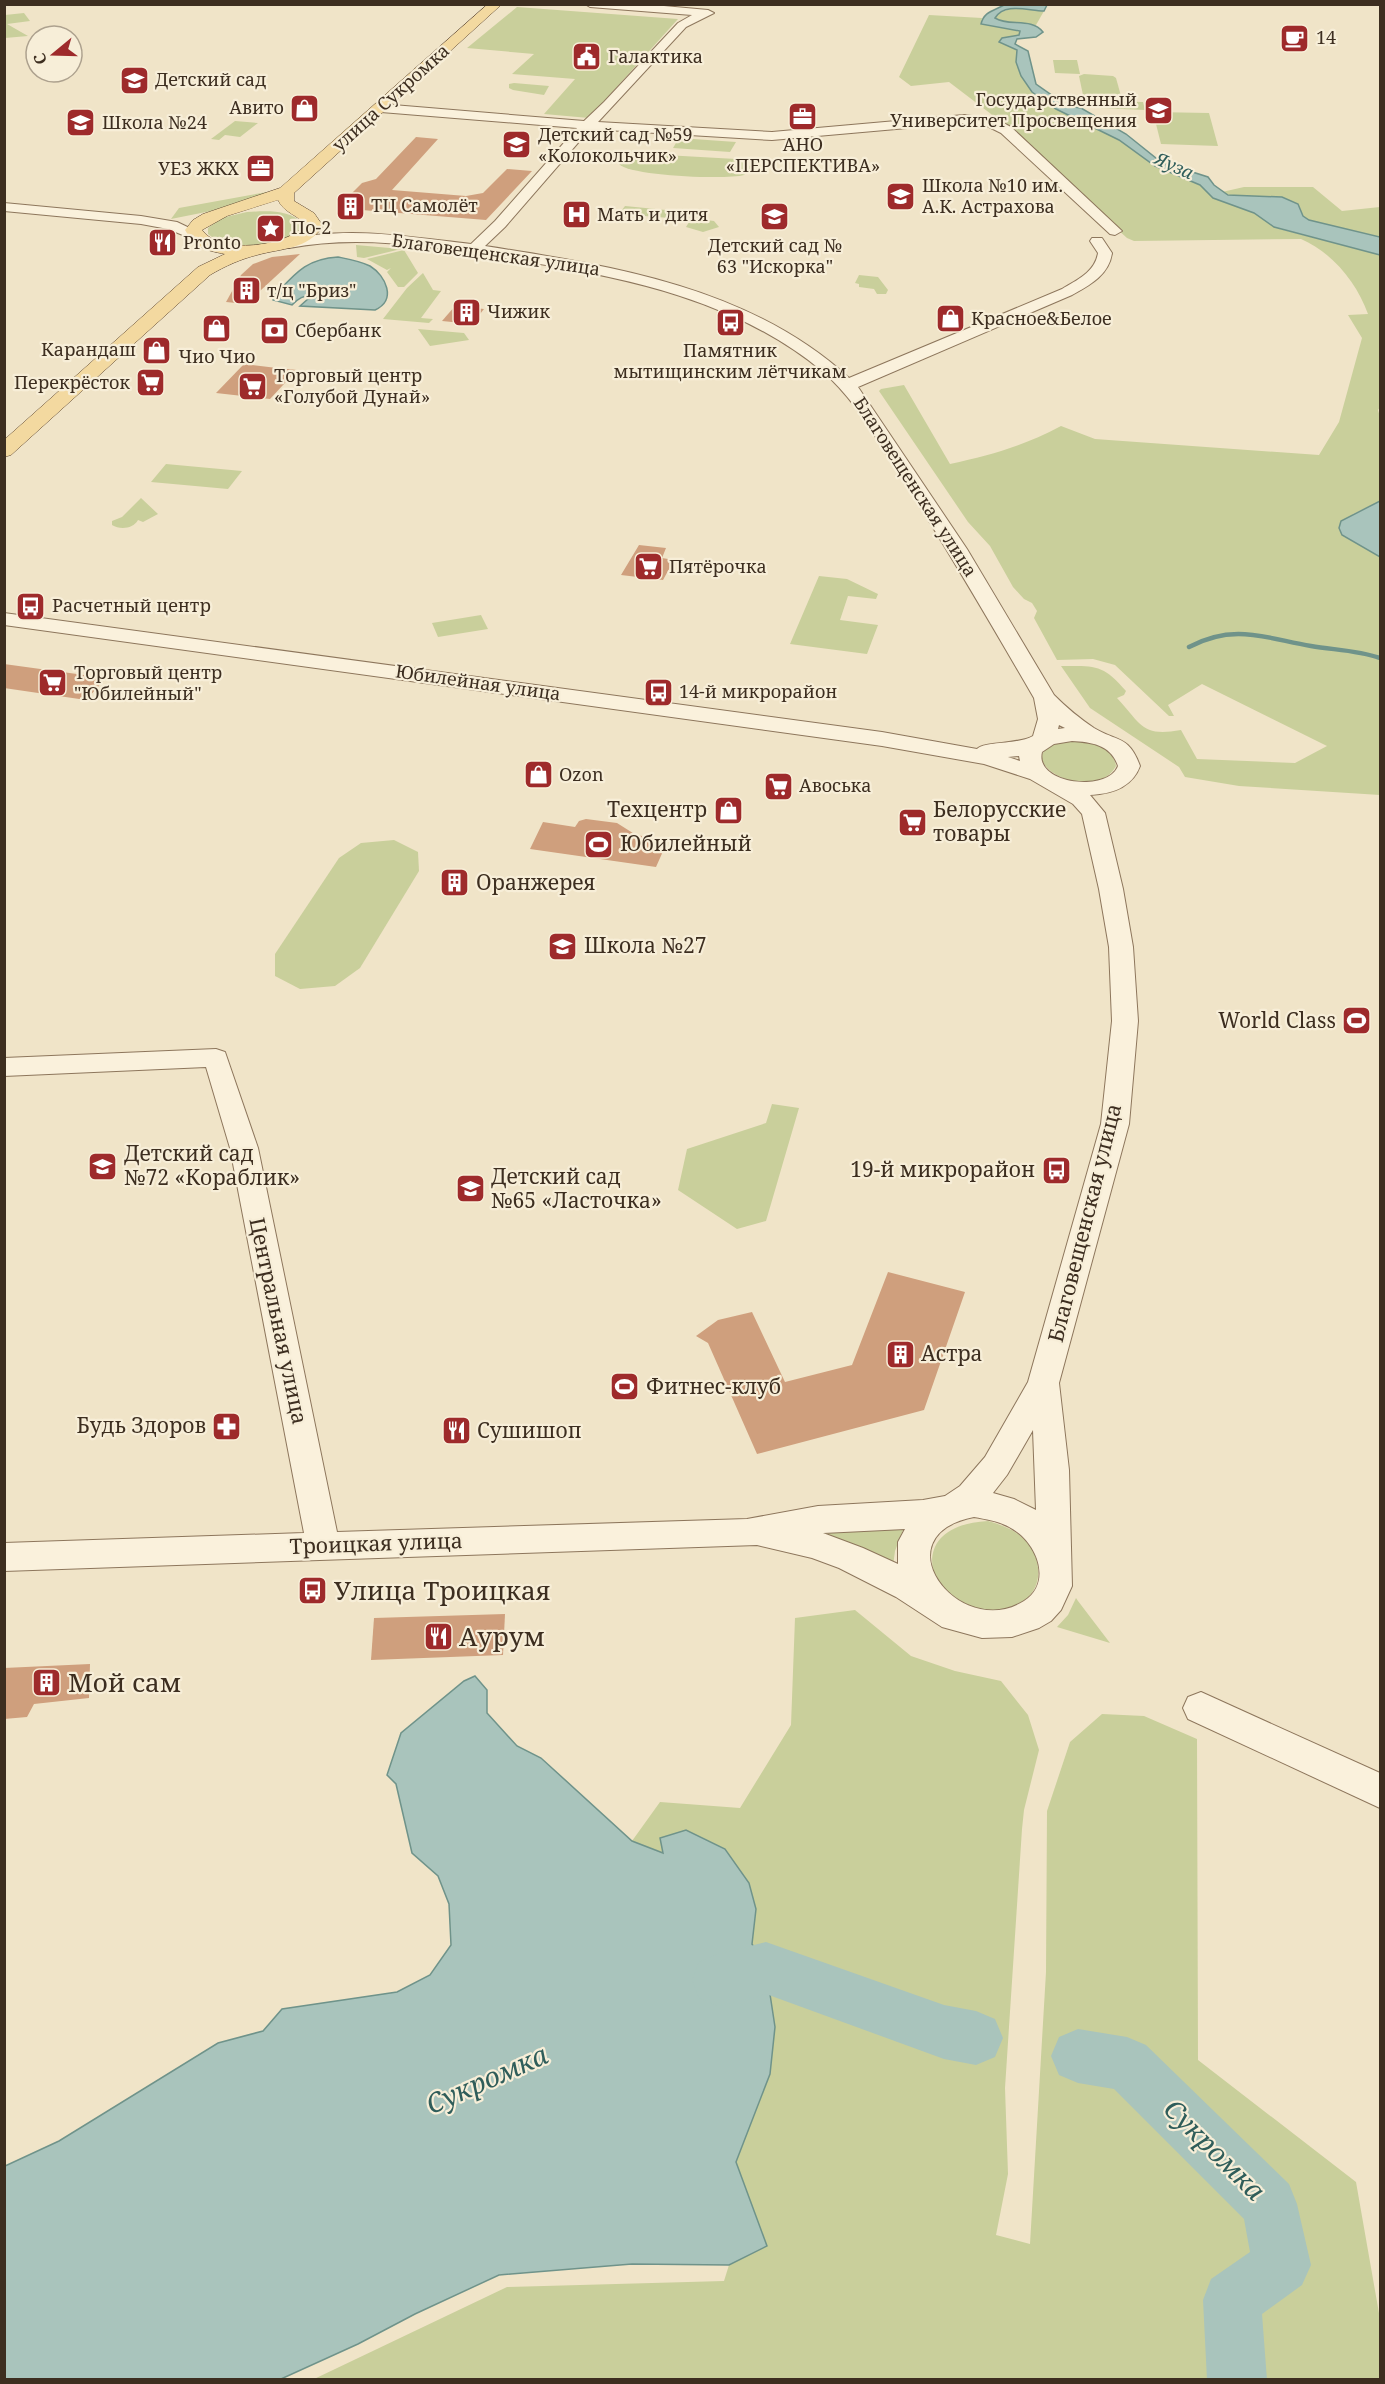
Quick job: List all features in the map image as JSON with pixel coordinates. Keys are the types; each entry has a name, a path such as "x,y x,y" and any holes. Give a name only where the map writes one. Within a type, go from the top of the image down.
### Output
{"main road":[{"name":"улица Сукромка","path":"224,211 259,203 286,191 496,4"},
{"path":"4,451 204,272 226,259 260,249 289,244 312,231 315,226 307,216 286,203 284,199 286,191"},
{"path":"204,272 210,257 209,252 197,239 193,230 196,225 224,211 265,206 307,216"},
{"path":"197,239 229,249 260,249"}],"street":[{"path":"590,4 719,14"},
{"path":"474,249 682,25 701,13"},
{"path":"381,108 587,125 781,136 964,119 983,120 1006,130 1115,231"},
{"path":"4,207 172,225 197,239"},
{"path":"141,220 178,220 224,211"},
{"path":"307,216 357,237"},
{"path":"289,244 319,238 357,237"},
{"name":"Благовещенская улица","path":"357,237 474,249 597,268 678,289 761,324 813,356 855,393 957,549 1045,698"},
{"path":"847,385 1051,300 1082,283 1099,269 1105,258 1103,247 1097,241"},
{"path":"813,356 851,365 882,364 909,359"},
{"name":"Юбилейная улица","path":"4,619 870,737 952,750 1002,761 1047,779"},
{"path":"1045,698 1065,719 1093,736 1116,746 1128,760 1127,773 1122,779 1108,786 1082,789 1047,779"},
{"path":"1045,698 1048,720 1046,733 1032,750 1030,758 1032,767 1047,779 1081,799 1093,813"},
{"name":"Юбилейная улица","path":"952,750 1007,751 1025,748 1063,735 1093,736"},
{"path":"1093,813 1095,800 1108,786"},
{"name":"Благовещенская улица","path":"1043,1383 1115,1124 1125,1021 1124,978 1119,936 1111,889 1093,813"},
{"name":"Центральная улица","path":"4,1067 216,1058 244,1148 323,1546"},
{"path":"930,1599 918,1582 913,1566 915,1540 922,1528 972,1496 996,1466 1043,1383"},
{"path":"747,1533 798,1539 838,1551 930,1599 953,1615 969,1621 999,1625 1028,1617 1048,1602 1057,1577 1053,1548 1053,1483 1043,1383"},
{"path":"747,1533 818,1520 923,1514 985,1504 1017,1513 1031,1521 1044,1534 1053,1548"},
{"name":"Троицкая улица","path":"4,1557 747,1533"},
{"path":"1201,1708 1380,1791"}],"green space":[{"path":"517,7 678,19 589,118 544,114 575,79 512,74 534,54 467,48"},
{"path":"1013,8 1044,11 1036,25 1000,21 995,18 998,13"},
{"path":"24,13 30,21 7,24 24,34 24,36 5,38 5,15"},
{"path":"929,15 982,18 981,24 1020,31 1019,35 1000,40 1017,50 1021,76 1060,111 1119,140 1155,166 1200,185 1213,198 1254,213 1280,229 1380,255 1380,407 1378,410 1380,417 1380,501 1353,514 1342,535 1380,557 1380,795 1239,786 1185,777 1179,767 1090,708 1061,666 1082,666 1104,671 1126,691 1124,695 1117,698 1138,722 1158,732 1181,730 1197,759 1295,763 1327,746 1202,684 1168,705 1174,716 1169,716 1115,665 1093,659 1057,660 1034,618 1037,611 1032,603 1024,599 1013,587 990,546 968,522 879,391 904,385 950,464 1007,449 1061,426 1095,439 1319,455 1339,422 1362,338 1348,315 1368,314 1357,291 1333,260 1301,239 1134,241 1127,238 991,114 949,82 911,86 899,77"},
{"path":"1053,60 1077,60 1080,74 1055,73"},
{"path":"1084,74 1113,76 1116,78 1121,96 1111,98 1083,95 1079,76"},
{"path":"509,84 549,86 544,95 509,88"},
{"path":"1097,101 1143,102 1145,110 1099,108"},
{"path":"1153,112 1209,113 1218,146 1161,144"},
{"path":"235,121 258,123 240,137 225,135 219,140 211,139"},
{"path":"679,138 736,142 730,152 673,148"},
{"path":"647,154 736,159 752,167 744,175 700,177 658,174 627,168 619,164 625,157"},
{"path":"1244,187 1313,187 1342,211 1380,207 1380,237 1309,220 1303,216 1298,204 1289,200 1240,197 1222,192"},
{"path":"267,192 274,193 251,203 171,219 179,208"},
{"path":"625,206 676,211 670,218 619,214"},
{"path":"247,212 285,213 298,219 303,224 303,230 278,242 246,246 224,242 208,234 208,228 221,218"},
{"path":"699,219 714,221 719,227 703,232 686,227 689,222"},
{"path":"356,245 401,249 364,258 357,257"},
{"path":"404,250 418,273 404,287 398,287 387,272 391,268 387,270 367,259"},
{"path":"423,273 433,290 441,291 421,318 433,319 429,323 383,319 407,288"},
{"path":"859,275 878,277 888,290 886,294 877,294 874,289 859,287 859,284 855,283"},
{"path":"418,329 464,333 469,340 430,346"},
{"path":"166,464 242,471 228,489 151,482"},
{"path":"141,498 158,514 143,522 138,520 126,528 112,525 112,521 122,517"},
{"path":"819,576 847,579 878,594 876,599 848,596 840,620 878,625 867,654 790,644"},
{"path":"481,615 488,629 438,637 432,623"},
{"path":"1071,741 1085,742 1105,749 1114,759 1116,766 1104,778 1088,782 1070,781 1055,774 1045,765 1042,755 1050,747"},
{"path":"394,840 418,852 419,871 360,968 335,986 300,989 275,976 275,954 339,858 361,843"},
{"path":"772,1104 799,1108 766,1221 737,1229 678,1190 687,1149 766,1123"},
{"path":"988,1521 1012,1530 1024,1539 1030,1546 1038,1564 1037,1583 1027,1598 1018,1604 991,1611 967,1606 948,1594 936,1577 932,1559 939,1541 957,1527"},
{"path":"905,1525 895,1551 893,1566 847,1542 807,1530"},
{"path":"1076,1598 1110,1643 1057,1627 1068,1615"},
{"path":"855,1610 911,1656 955,1671 1001,1681 1028,1715 1039,1750 1024,1810 1022,1829 1005,2088 1008,2174 996,2235 1030,2244 1046,1972 1047,1811 1070,1742 1102,1714 1144,1716 1197,1739 1198,2060 1356,2182 1380,2319 1380,2379 312,2380 507,2287 724,2281 729,2265 766,2246 736,2162 770,2074 766,1968 752,1944 756,1909 664,1853 632,1841 660,1802 740,1808 791,1725 795,1618"}],"water":[{"path":"1004,5 1047,5 1044,11 1017,8 1005,10 995,18 1007,22 1026,23 1038,27 1043,32 1036,37 1017,39 1015,44 1028,51 1036,84 1060,101 1060,105 1081,108 1126,134 1161,162 1208,177 1214,185 1228,195 1282,197 1298,204 1303,216 1309,220 1380,237 1380,255 1274,227 1254,213 1213,198 1200,185 1155,166 1119,140 1056,109 1032,92 1021,76 1016,62 1017,50 999,42 1002,38 1019,35 1020,31 981,24 987,14"},
{"path":"338,257 366,264 376,270 387,288 386,300 382,306 375,310 300,306 308,299 319,296 315,295 301,298 292,305 273,300 273,297 301,269 317,261"},
{"path":"1380,501 1380,557 1342,535 1339,528 1341,521"},
{"path":"475,1676 487,1690 487,1713 517,1746 541,1758 632,1841 663,1853 660,1838 686,1830 725,1849 749,1883 756,1909 752,1944 766,1968 775,2027 770,2074 736,2162 767,2246 729,2265 632,2264 499,2275 281,2379 5,2379 5,2166 59,2141 218,2043 263,2031 282,2009 397,1992 430,1975 451,1945 449,1904 438,1876 412,1853 396,1784 387,1775 401,1733 464,1681"}],"building":[{"path":"416,137 438,139 392,190 466,196 483,193 507,169 532,171 486,220 337,208 362,183 376,179"},
{"name":"т/ц \"Бриз\"","path":"300,254 246,304 226,302 241,275 253,264 272,257"},
{"name":"Чижик","path":"455,306 484,309 472,324 442,321"},
{"name":"Торговый центр «Голубой Дунай»","path":"244,364 297,370 270,399 216,393"},
{"name":"Пятёрочка","path":"639,545 666,548 662,558 674,560 663,580 621,575"},
{"name":"Торговый центр \"Юбилейный\"","path":"4,664 106,678 86,700 4,688"},
{"name":"Юбилейный","path":"586,819 617,823 636,835 668,840 656,867 530,849 543,822 575,827 579,821"},
{"name":"Астра","path":"888,1272 965,1292 924,1410 757,1454 708,1343 696,1336 718,1320 752,1312 785,1382 852,1365"},
{"name":"Аурум","path":"505,1614 503,1655 371,1660 374,1618"},
{"name":"Мой сам","path":"90,1664 89,1698 34,1704 27,1717 4,1719 4,1668"}],"waterway":[{"path":"1189,647 1221,636 1250,634 1380,658"},
{"name":"Сукромка","path":"718,1980 766,1968 944,2032 976,2038"},
{"name":"Сукромка","path":"1078,2056 1127,2064 1269,2204 1282,2265 1232,2300 1237,2380"}],"place":[{"name":"14","path":"1295,38"},
{"name":"Галактика","path":"587,57"},
{"name":"Детский сад","path":"134,80"},
{"name":"Авито","path":"305,108"},
{"name":"Государственный Университет Просвещения","path":"1158,110"},
{"name":"АНО «ПЕРСПЕКТИВА»","path":"803,116"},
{"name":"Школа №24","path":"81,123"},
{"name":"Детский сад №59 «Колокольчик»","path":"517,145"},
{"name":"УЕЗ ЖКХ","path":"260,169"},
{"name":"Школа №10 им. А.К. Астрахова","path":"901,196"},
{"name":"ТЦ Самолёт","path":"350,206"},
{"name":"Мать и дитя","path":"576,215"},
{"name":"Детский сад № 63 \"Искорка\"","path":"775,217"},
{"name":"По-2","path":"270,228"},
{"name":"Pronto","path":"162,243"},
{"name":"т/ц \"Бриз\"","path":"246,291"},
{"name":"Чижик","path":"466,312"},
{"name":"Красное&Белое","path":"950,319"},
{"name":"Памятник мытищинским лётчикам","path":"730,322"},
{"name":"Чио Чио","path":"217,328"},
{"name":"Сбербанк","path":"274,331"},
{"name":"Карандаш","path":"157,350"},
{"name":"Перекрёсток","path":"151,383"},
{"name":"Торговый центр «Голубой Дунай»","path":"253,386"},
{"name":"Пятёрочка","path":"648,567"},
{"name":"Расчетный центр","path":"31,606"},
{"name":"Торговый центр \"Юбилейный\"","path":"53,683"},
{"name":"14-й микрорайон","path":"658,692"},
{"name":"Ozon","path":"538,775"},
{"name":"Авоська","path":"778,786"},
{"name":"Техцентр","path":"728,810"},
{"name":"Белорусские товары","path":"912,822"},
{"name":"Юбилейный","path":"599,844"},
{"name":"Оранжерея","path":"455,883"},
{"name":"Школа №27","path":"563,946"},
{"name":"World Class","path":"1357,1021"},
{"name":"Детский сад №72 «Кораблик»","path":"103,1166"},
{"name":"19-й микрорайон","path":"1056,1170"},
{"name":"Детский сад №65 «Ласточка»","path":"470,1189"},
{"name":"Астра","path":"900,1354"},
{"name":"Фитнес-клуб","path":"625,1387"},
{"name":"Будь Здоров","path":"227,1426"},
{"name":"Сушишоп","path":"456,1431"},
{"name":"Улица Троицкая","path":"313,1591"},
{"name":"Аурум","path":"438,1637"},
{"name":"Мой сам","path":"47,1683"}],"water label":[{"name":"Яуза","path":"1174,166"}]}
